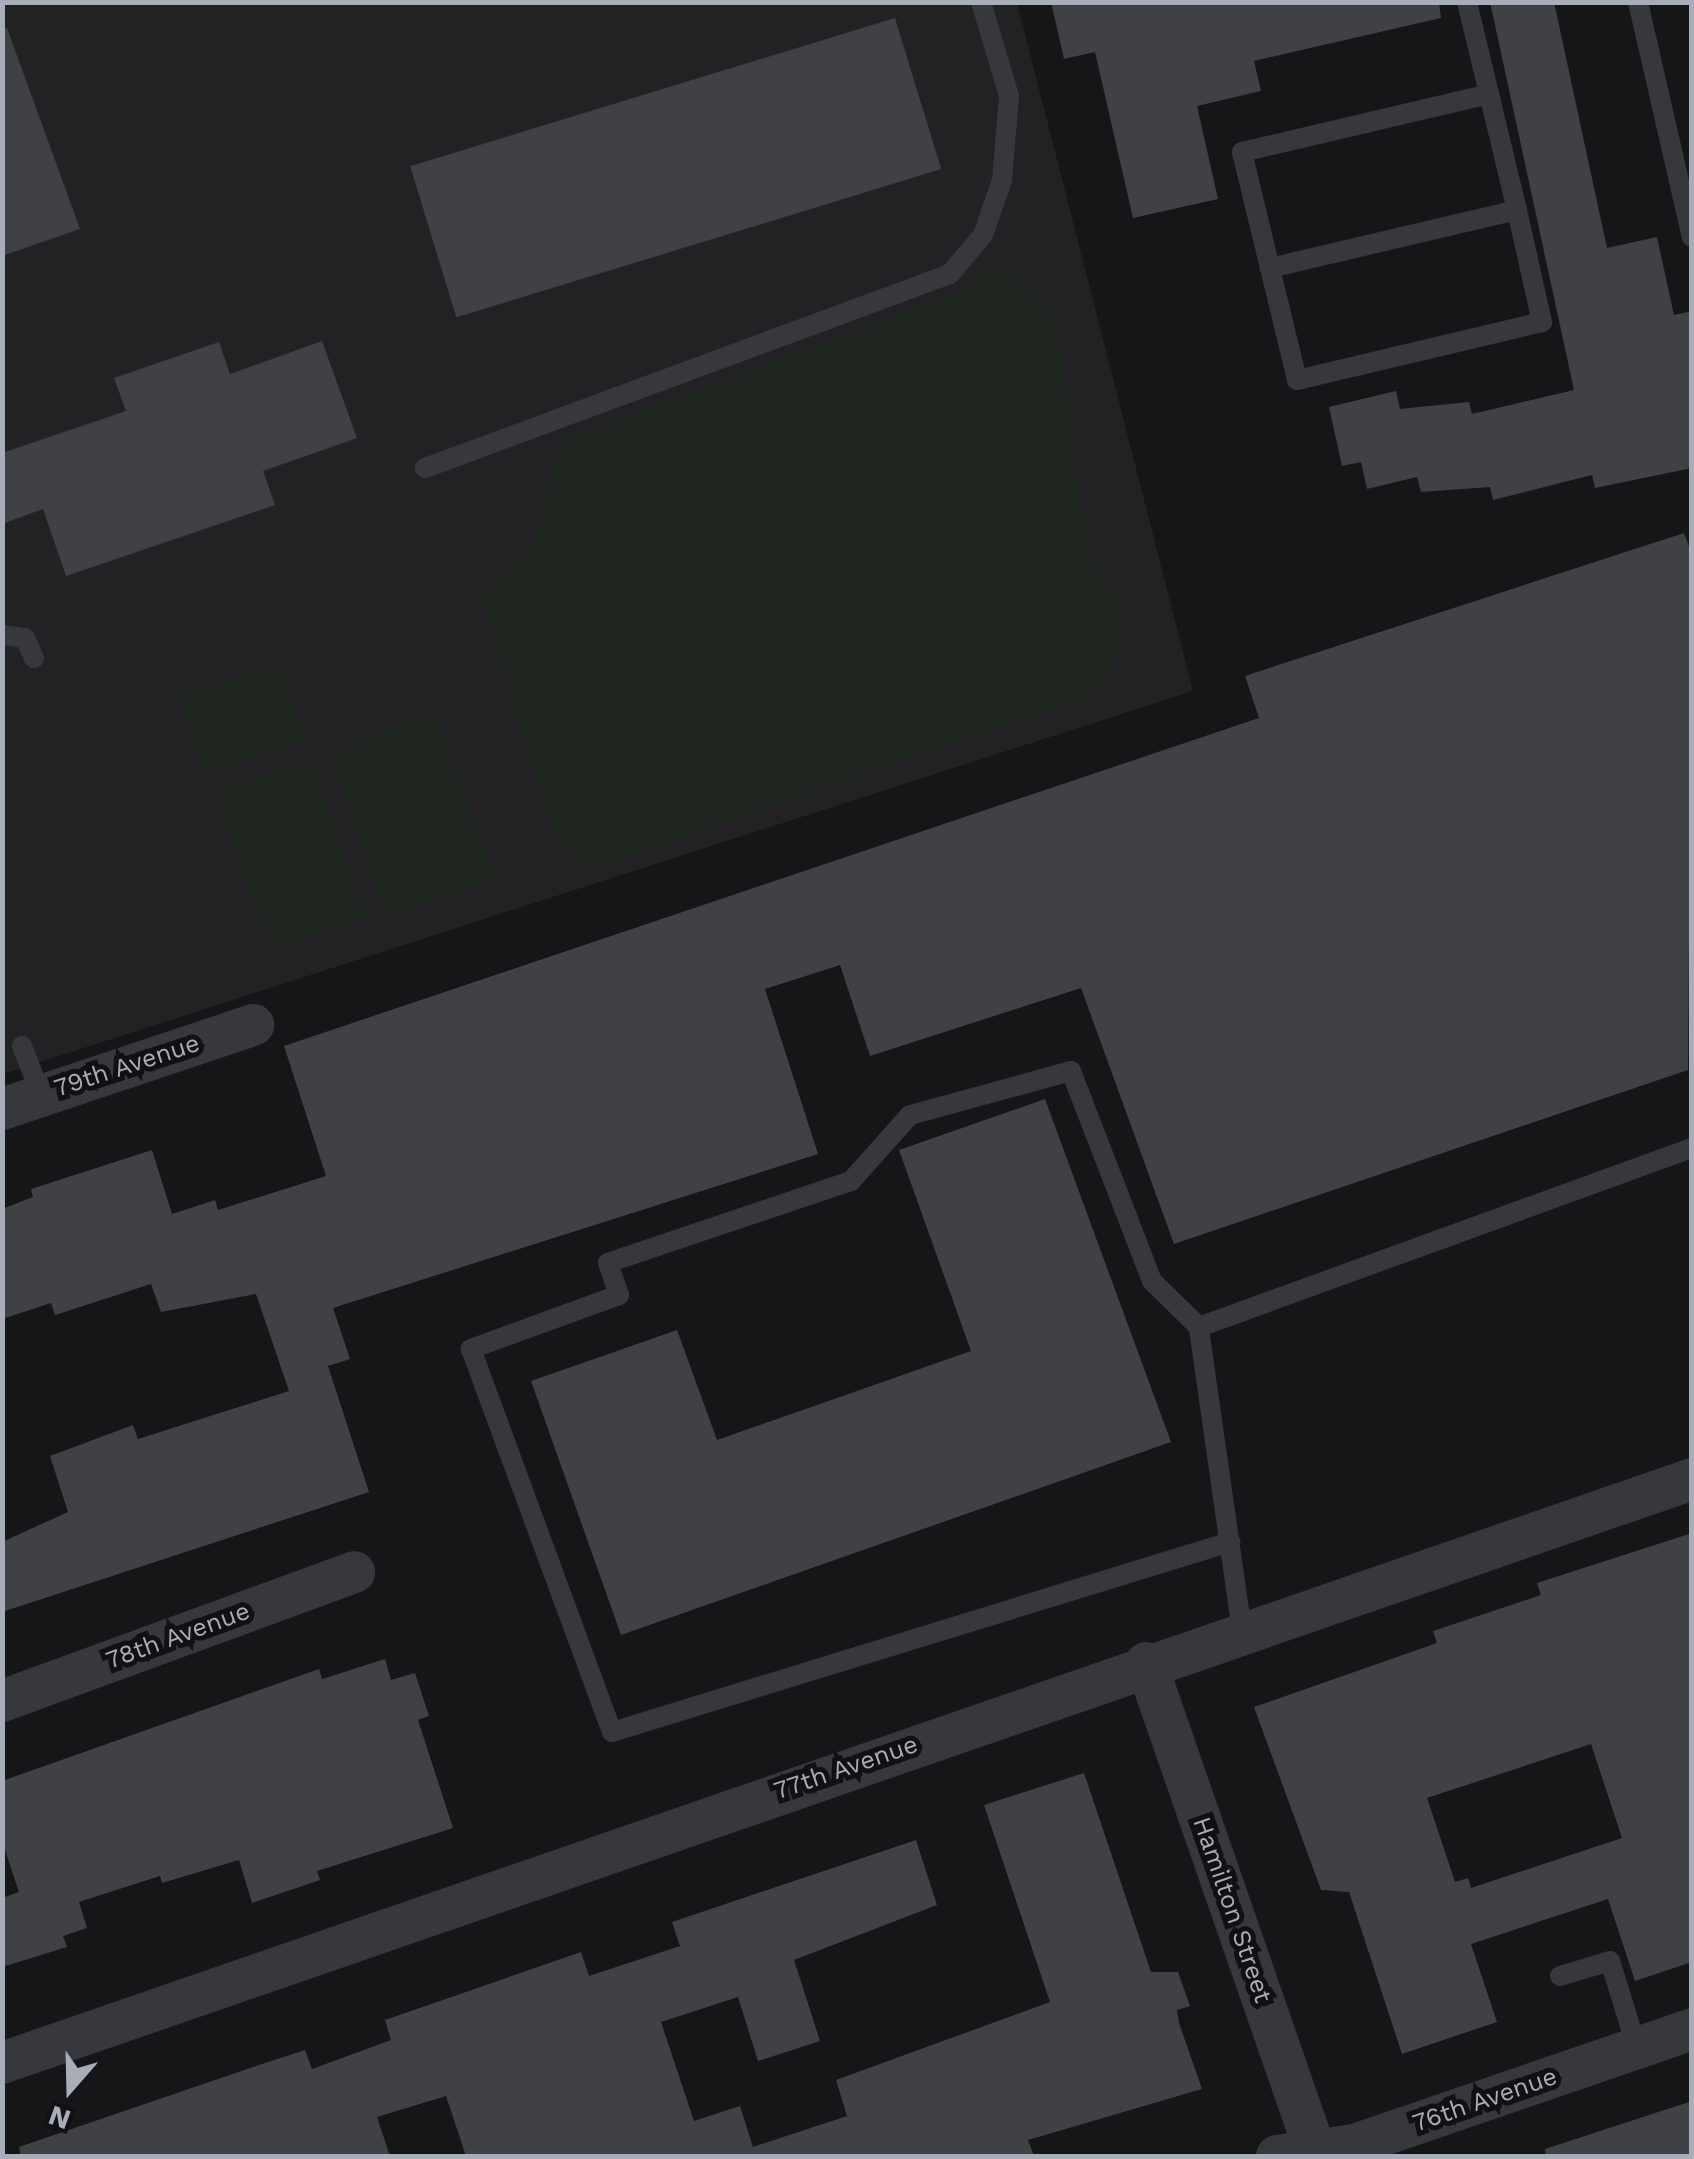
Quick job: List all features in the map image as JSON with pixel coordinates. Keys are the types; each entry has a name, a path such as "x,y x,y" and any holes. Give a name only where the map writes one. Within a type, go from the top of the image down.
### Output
{"street":[{"name":"79th Avenue","path":"22,1102 253,1025"},
{"name":"77th Avenue","path":"2,2064 1146,1663 1692,1479"},
{"name":"78th Avenue","path":"2,1701 354,1572"},
{"name":"Hamilton Street","path":"1146,1663 1302,2152"},
{"name":"76th Avenue","path":"1302,2152 1354,2145 1692,2029"}],"lane":[{"path":"425,468 950,274 983,236 1002,180 1009,96 982,2"},
{"path":"1467,2 1517,210 1542,322 1297,380 1242,152 1489,94"},
{"path":"1638,2 1692,237"},
{"path":"1270,268 1517,210"},
{"path":"2,635 25,638 34,658"},
{"path":"22,1046 22,1102"},
{"path":"1230,1542 612,1732 470,1349 619,1295 608,1263 851,1181 910,1115 1071,1070 1152,1281 1200,1327 1230,1542 1242,1631"},
{"path":"1200,1327 1692,1148"},
{"path":"1560,1976 1610,1961 1637,2048"}],"shaded area":[{"path":"3,3 1017,3 1193,691 3,1074"},
{"path":"986,267 1020,283 1056,317 1088,553 1125,609 1110,681 1079,702 596,866 576,857 554,838 481,597 531,554 562,441 956,293"},
{"path":"280,662 306,741 205,774 179,695"},
{"path":"437,714 494,879 386,917 329,751"},
{"path":"310,759 367,917 273,951 215,794"}],"building":[{"path":"1051,2 1439,2 1441,18 1254,61 1261,91 1197,106 1218,199 1133,218 1095,52 1064,59"},
{"path":"1490,2 1554,2 1607,248 1657,237 1674,315 1692,311 1692,468 1595,488 1592,475 1493,500 1490,487 1421,492 1417,477 1367,489 1361,462 1342,466 1329,407 1396,391 1400,409 1469,402 1472,414 1574,390"},
{"path":"895,18 941,169 456,317 410,166"},
{"path":"7,28 80,229 2,256 2,29"},
{"path":"322,341 357,438 263,471 275,505 66,576 43,509 2,524 2,453 126,411 114,378 219,342 230,374"},
{"path":"1684,533 1692,554 1688,1070 1174,1244 1081,988 870,1056 840,965 765,989 818,1154 333,1308 350,1359 328,1366 369,1492 2,1612 2,1542 68,1512 50,1456 133,1425 138,1439 289,1391 256,1294 161,1312 151,1284 55,1315 51,1303 2,1319 2,1209 33,1197 31,1189 152,1150 172,1214 215,1200 218,1210 326,1176 284,1046 1259,718 1245,676"},
{"path":"1045,1099 1171,1442 621,1635 531,1381 677,1330 717,1440 971,1351 899,1150"},
{"path":"1692,1533 1692,1962 1635,1981 1608,1899 1471,1944 1497,2022 1402,2054 1349,1892 1321,1890 1254,1707 1437,1643 1433,1631 1541,1595 1537,1583","holes":["1591,1744 1622,1838 1471,1888 1468,1878 1455,1882 1427,1798"]},
{"path":"385,1659 391,1680 415,1673 429,1716 418,1720 453,1828 317,1871 320,1880 252,1903 239,1860 162,1883 160,1876 79,1902 87,1928 63,1936 67,1947 2,1967 2,1898 19,1892 2,1841 2,1781 319,1669 322,1679"},
{"path":"1084,1773 1151,1972 1178,1972 1190,2006 1177,2010 1179,2023 1202,2089 1028,2140 1034,2156 466,2156 446,2096 377,2117 390,2156 21,2156 19,2147 305,2050 312,2069 391,2040 385,2020 581,1952 589,1976 680,1946 672,1922 916,1840 937,1905 794,1960 820,2041 758,2061 738,1997 661,2022 694,2121 740,2106 753,2147 847,2116 836,2080 1050,2002 984,1805"},
{"path":"1692,2101 1692,2156 1546,2156 1545,2149"}]}
